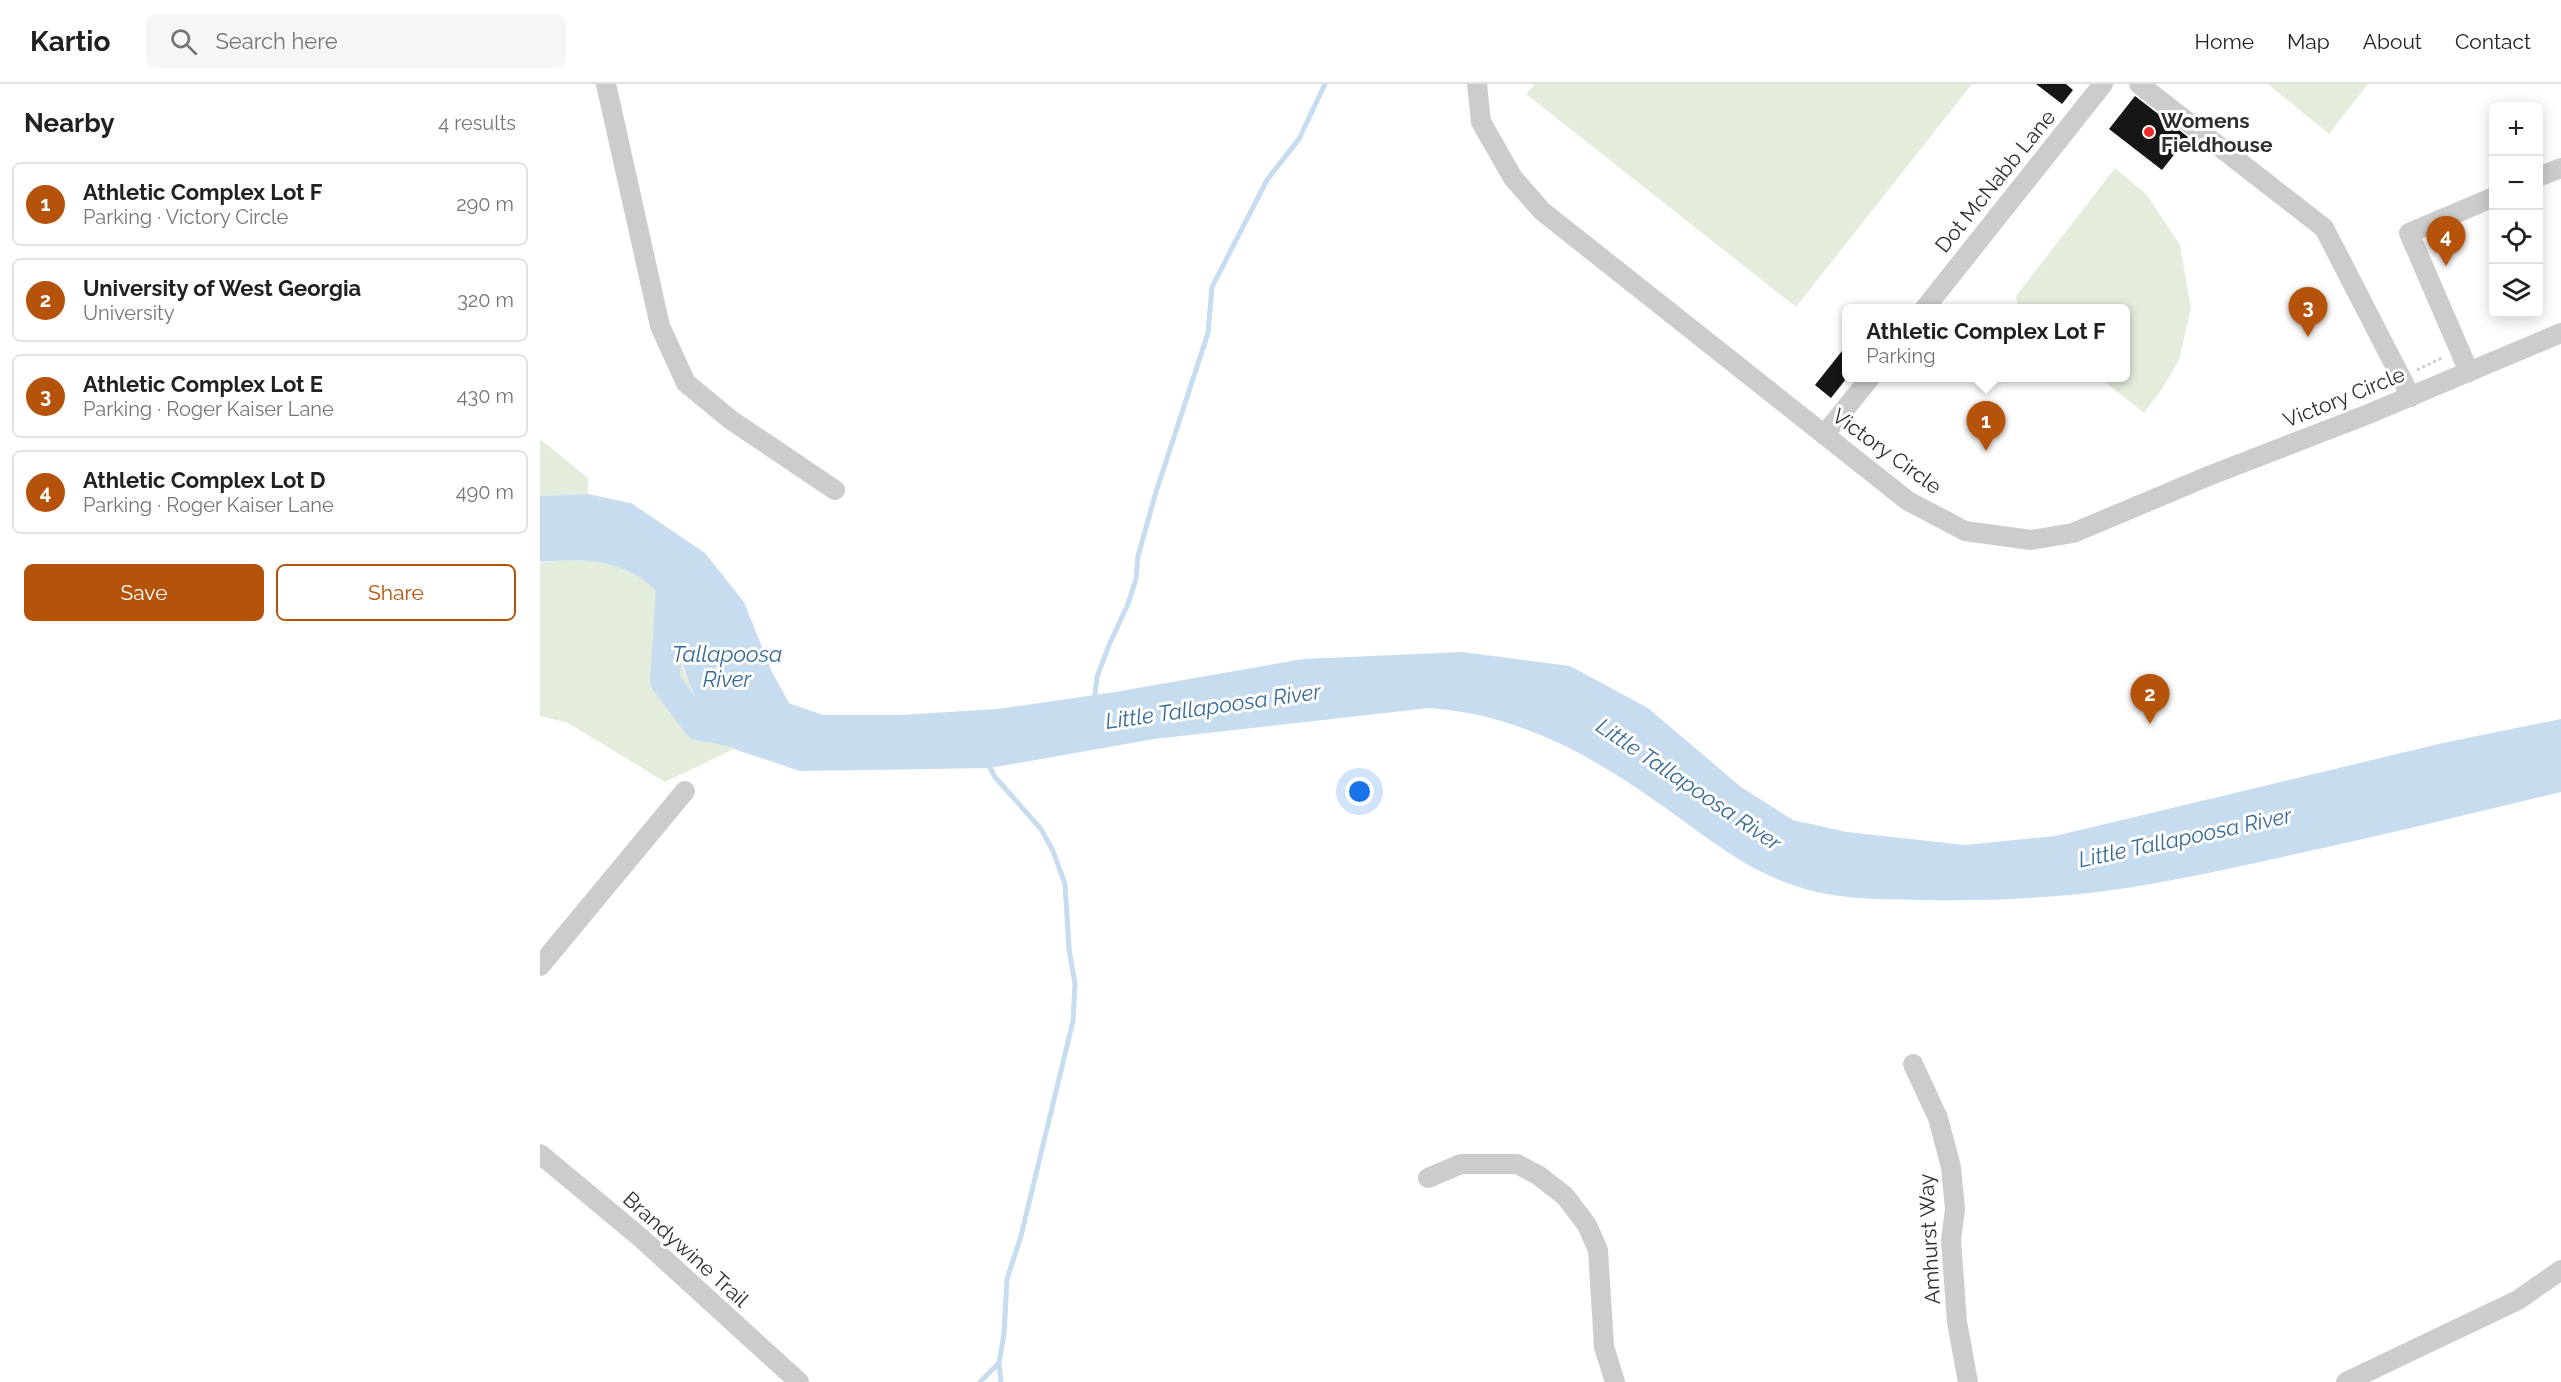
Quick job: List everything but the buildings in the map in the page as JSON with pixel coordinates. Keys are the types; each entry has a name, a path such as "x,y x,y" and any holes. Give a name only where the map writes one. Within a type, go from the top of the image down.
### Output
{"street":[{"path":"606,84 660,326 686,383 731,420 835,490"},
{"name":"Victory Circle","path":"1477,84 1481,122 1513,178 1542,211 1908,501 1965,531 2031,540 2073,533 2211,475 2411,397 2561,333"},
{"name":"Dot McNabb Lane","path":"1929,304 2103,84"},
{"path":"2139,84 2324,228 2411,397"},
{"path":"2543,175 2561,168"},
{"path":"2469,372 2409,233 2489,198"},
{"path":"1824,435 1867,382"},
{"path":"540,966 686,791"},
{"name":"Amhurst Way","path":"1912,1064 1938,1118 1951,1167 1955,1209 1951,1240 1957,1322 1968,1382"},
{"name":"Brandywine Trail","path":"540,1154 640,1238 799,1382"},
{"path":"1428,1178 1461,1164 1518,1164 1538,1175 1565,1196 1587,1225 1598,1250 1604,1347 1615,1382"},
{"path":"2346,1382 2518,1300 2561,1270"}],"path":[{"path":"2401,378 2459,349"}],"green space":[{"path":"1535,84 1972,84 1796,307 1526,94"},
{"path":"2268,84 2368,84 2329,134"},
{"path":"2115,168 2147,195 2180,245 2191,308 2179,360 2144,413 2105,382 2130,382 2130,304 2017,304 2016,296"},
{"path":"540,439 588,478 588,494 540,496"},
{"path":"564,560 597,562 614,566 629,571 655,589 673,618 692,691 708,717 734,749 665,782 568,723 540,716 540,563"}],"water":[{"name":"Tallapoosa River","path":"588,494 631,503 705,553 744,602 772,672 789,703 823,715 899,715 998,709 1115,692 1303,659 1462,652 1570,666 1648,708 1741,787 1793,820 1847,832 1965,845 2055,836 2443,743 2561,719 2561,792 2219,871 2151,884 2036,898 1920,900 1838,896 1806,889 1774,878 1731,855 1620,777 1591,760 1530,731 1464,712 1429,708 1154,739 990,768 800,771 734,749 704,715 688,681 668,608 657,592 644,580 613,565 577,560 540,562 540,496"}],"waterway":[{"path":"1094,702 1097,677 1128,604 1136,579 1138,556 1156,492 1208,333 1212,287 1267,180 1299,139 1325,84"},
{"name":"Little Tallapoosa River","path":"672,573 665,681 698,725 755,736"},
{"path":"988,764 995,777 1041,829 1053,851 1065,884 1069,949 1075,984 1073,1021 1021,1236 1007,1279 1004,1334 999,1363 1001,1382"},
{"path":"980,1382 999,1363"}],"place":[{"name":"Womens Fieldhouse","path":"2149,132"},
{"name":"Athletic Complex Lot D","path":"2446,266"},
{"name":"Athletic Complex Lot E","path":"2308,337"},
{"name":"Athletic Complex Lot F","path":"1986,451"},
{"name":"University of West Georgia","path":"2150,724"}]}
